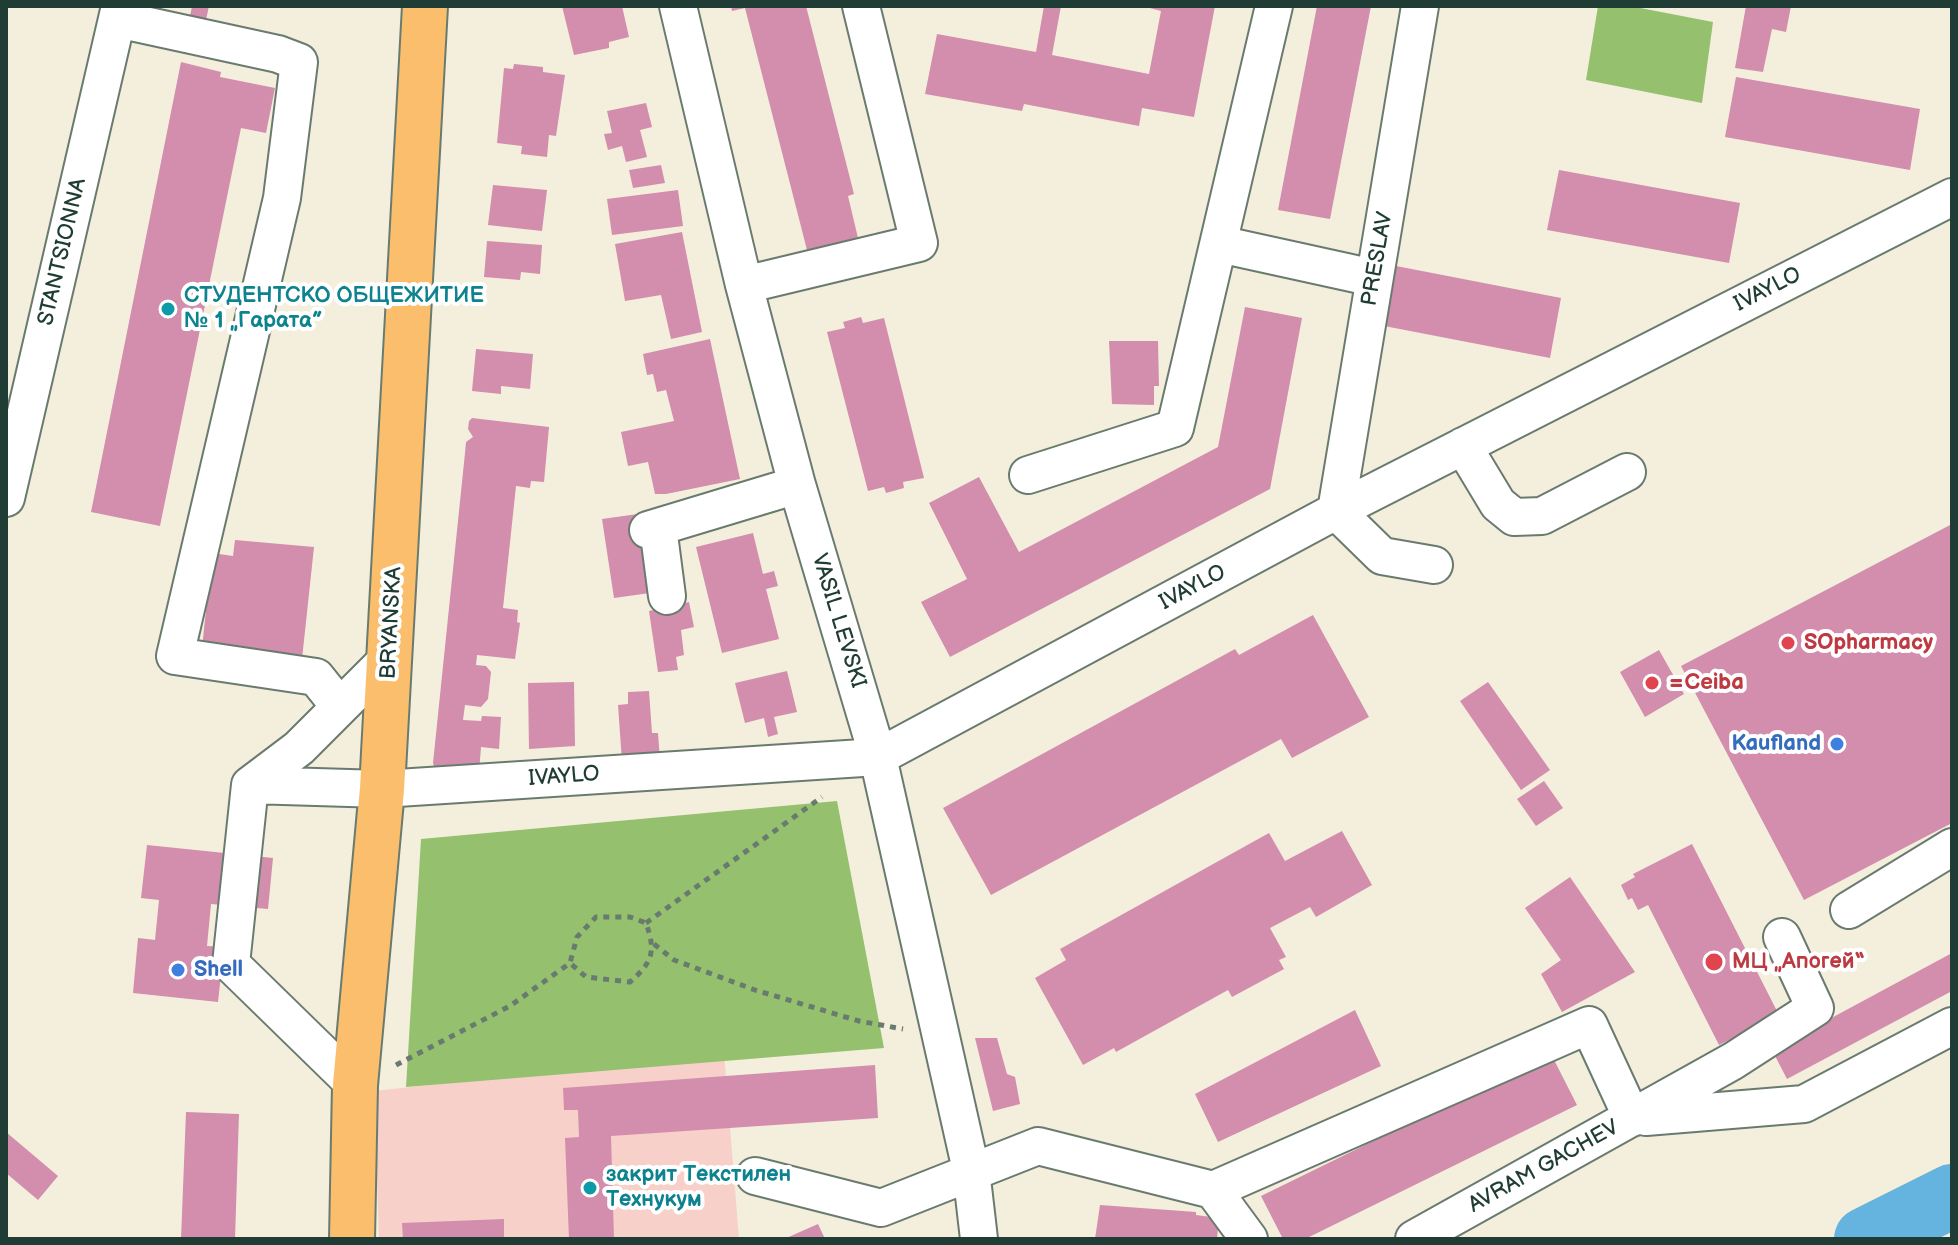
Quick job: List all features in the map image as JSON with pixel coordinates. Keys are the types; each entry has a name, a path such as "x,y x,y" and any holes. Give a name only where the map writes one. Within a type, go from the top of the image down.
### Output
{"main road":[{"name":"BRYANSKA","path":"352,1239 355,1085 391,656 425,6"}],"street":[{"name":"VASIL LEVSKI","path":"678,6 744,285 797,485 878,757 971,1170 979,1239"},
{"path":"744,285 919,243 861,6"},
{"path":"1028,475 1175,428 1274,6"},
{"name":"PRESLAV","path":"1336,511 1420,6"},
{"path":"118,12 299,62 282,198 175,656 316,677 340,707"},
{"name":"STANTSIONNA","path":"6,498 118,12"},
{"name":"IVAYLO","path":"250,785 382,789 878,757 1336,511 1952,197"},
{"path":"1219,244 1374,278"},
{"path":"1463,446 1498,504 1514,517 1542,516 1627,472"},
{"path":"667,596 653,528 797,485"},
{"path":"1336,511 1382,556 1434,565"},
{"path":"355,1085 231,964 250,785 299,748 391,656"},
{"path":"1849,910 1952,847"},
{"name":"AVRAM GACHEV","path":"1414,1239 1733,1061 1815,1008 1782,937"},
{"path":"755,1176 883,1223 971,1170 1038,1146 1213,1190 1589,1025 1632,1118 1804,1104 1952,1026"},
{"path":"1213,1190 1249,1239"}],"path":[{"path":"646,923 827,794"},
{"path":"355,1085 510,1006 570,963 577,937 596,917 630,917 646,923 654,944 674,960 755,990 859,1021 910,1031 940,1030"},
{"path":"570,963 586,977 630,982 646,968 654,944"}],"shaded area":[{"path":"724,1053 739,1239 379,1239 374,1091"}],"green space":[{"path":"1598,6 1630,6 1713,22 1702,103 1586,80"},
{"path":"837,801 884,1048 406,1087 421,839"}],"building":[{"path":"192,6 209,6 206,20 190,17"},
{"path":"562,6 622,6 629,37 609,42 609,48 574,55"},
{"path":"731,6 806,6 854,194 848,196 858,238 807,250 745,8 732,11"},
{"path":"1044,6 1061,6 1052,55 1149,74 1161,11 1142,6 1215,6 1194,117 1142,108 1139,126 1024,104 1022,111 925,94 937,34 1036,52"},
{"path":"1317,6 1371,6 1330,219 1278,210"},
{"path":"1746,6 1791,6 1786,32 1772,29 1763,72 1735,68"},
{"name":"СТУДЕНТСКО ОБЩЕЖИТИЕ № 1 „Гарата”","path":"181,62 221,72 220,77 275,88 266,133 241,128 160,526 91,512"},
{"path":"514,64 543,67 543,72 565,75 556,136 549,135 547,157 521,154 522,146 497,143 504,68 513,69"},
{"path":"1736,77 1920,109 1910,170 1725,137"},
{"path":"646,103 652,127 640,130 647,157 626,162 622,146 608,150 604,134 612,133 607,111"},
{"path":"661,165 665,183 633,188 629,170"},
{"path":"1559,170 1740,203 1729,263 1547,230"},
{"path":"493,185 547,190 542,231 488,225"},
{"path":"678,190 683,226 612,235 607,199"},
{"path":"682,232 702,332 671,339 661,295 625,301 615,244"},
{"path":"487,241 542,245 540,274 521,272 520,280 484,277"},
{"path":"1391,265 1561,298 1550,358 1379,325"},
{"path":"1245,307 1302,318 1270,489 950,657 921,602 967,579 929,503 979,477 1019,552 1218,447"},
{"path":"861,317 863,323 884,318 924,478 903,482 904,488 886,493 884,487 868,491 827,332 845,328 843,322"},
{"path":"710,339 740,479 655,494 648,462 628,466 621,432 674,421 666,390 657,392 653,374 647,375 643,354"},
{"path":"1109,341 1158,341 1159,386 1154,386 1154,405 1112,404"},
{"path":"476,349 533,354 530,389 501,386 501,394 472,391"},
{"path":"472,418 549,427 544,482 531,481 530,488 516,486 503,608 518,610 517,622 520,623 515,659 477,655 476,665 486,666 491,672 488,699 481,707 465,705 463,720 481,721 482,716 501,717 499,749 481,747 479,773 435,769 433,763 466,442 473,437 468,429"},
{"path":"638,514 650,593 614,598 602,519"},
{"name":"Kaufland","path":"1952,524 1952,823 1804,900 1681,666"},
{"path":"753,533 763,574 774,571 778,586 766,589 779,639 722,653 696,547"},
{"path":"235,540 314,547 302,659 202,648 212,553 233,556"},
{"path":"689,602 694,627 681,630 684,655 676,657 678,670 658,672 649,611"},
{"path":"1313,615 1369,717 1292,758 1281,739 991,895 943,808 1235,649 1239,655"},
{"name":"=Ceiba","path":"1659,650 1684,694 1645,717 1620,672"},
{"path":"787,671 797,712 774,717 778,734 768,737 764,718 745,723 735,683"},
{"path":"574,682 575,746 529,749 528,683"},
{"path":"1488,682 1550,770 1521,790 1460,701"},
{"path":"649,691 652,733 658,733 660,760 622,762 618,705 628,704 628,692"},
{"path":"1544,781 1563,808 1536,826 1517,799"},
{"path":"1342,831 1372,885 1316,917 1310,907 1270,928 1286,957 1279,960 1284,969 1232,997 1228,990 1116,1052 1114,1048 1083,1065 1035,978 1066,960 1060,949 1269,833 1285,861"},
{"name":"МЦ „Апогей“","path":"1692,844 1779,1015 1719,1045 1648,905 1638,910 1632,898 1628,900 1621,885 1635,877 1633,874"},
{"name":"Shell","path":"147,845 273,858 268,909 211,904 207,946 224,947 218,1002 133,993 138,938 155,940 159,900 141,898"},
{"path":"1570,877 1635,972 1562,1012 1541,974 1561,960 1525,908"},
{"path":"1952,953 1952,991 1787,1079 1772,1050"},
{"path":"1355,1010 1381,1066 1218,1142 1195,1094"},
{"path":"975,1038 997,1038 1007,1074 1015,1077 1020,1104 993,1111"},
{"path":"1551,1054 1577,1105 1305,1239 1283,1239 1261,1196"},
{"path":"875,1065 878,1118 611,1136 614,1239 569,1239 565,1138 579,1137 578,1110 564,1110 563,1088"},
{"path":"186,1112 239,1114 235,1239 181,1239"},
{"path":"6,1132 58,1176 38,1200 6,1173"},
{"path":"1100,1205 1196,1212 1196,1215 1219,1218 1217,1239 1095,1239"},
{"path":"504,1219 504,1239 403,1239 402,1223"},
{"path":"818,1224 825,1239 784,1239"}],"waterway":[{"path":"1866,1239 1952,1196"}],"place":[{"name":"СТУДЕНТСКО ОБЩЕЖИТИЕ № 1 „Гарата”","path":"168,309"},
{"name":"SOpharmacy","path":"1788,643"},
{"name":"=Ceiba","path":"1652,683"},
{"name":"Kaufland","path":"1837,744"},
{"name":"МЦ „Апогей“","path":"1714,962"},
{"name":"Shell","path":"178,970"},
{"name":"закрит Текстилен Технукум","path":"590,1188"}]}
